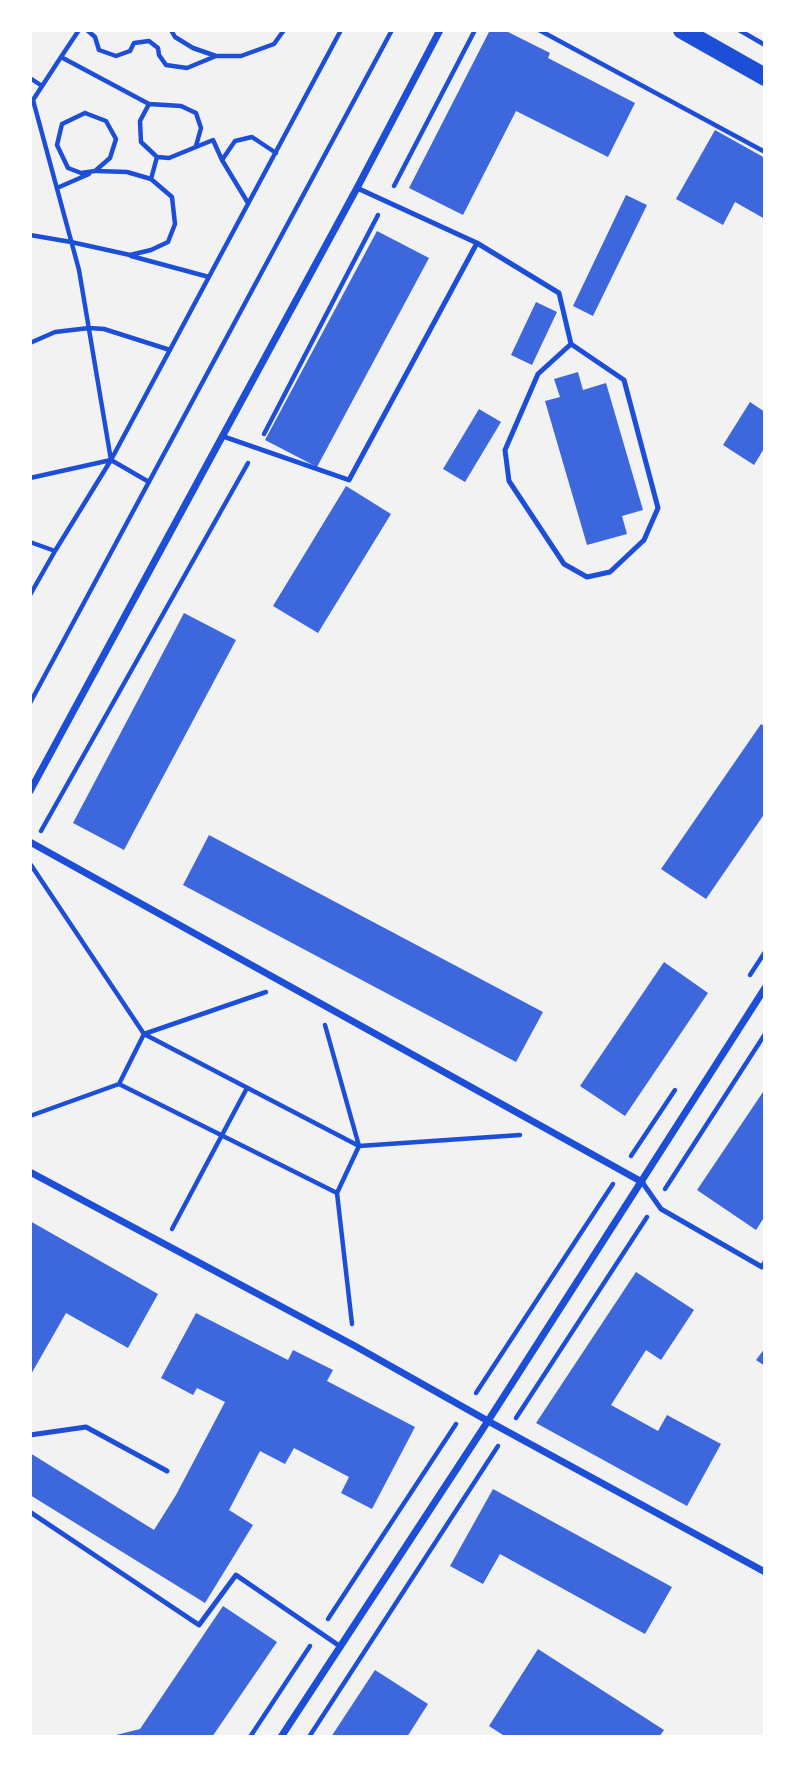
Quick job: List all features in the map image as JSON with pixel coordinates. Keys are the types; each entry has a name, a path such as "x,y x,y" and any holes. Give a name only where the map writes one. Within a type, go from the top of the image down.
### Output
{"main road":[{"path":"682,30 765,77"}],"street":[{"path":"30,791 440,30"},
{"path":"30,842 642,1182"},
{"path":"281,1737 488,1421 765,988"},
{"path":"30,1172 355,1346 765,1572"}],"lane":[{"path":"357,188 477,243 559,293 571,344 624,380 658,508 644,540 610,572 587,577 564,564 509,481 505,450 538,374 571,344"},
{"path":"222,436 349,480 477,243"},
{"path":"642,1182 661,1209 762,1267 765,1262"},
{"path":"30,1435 86,1427 167,1472"},
{"path":"30,1512 199,1625 236,1576 341,1647"}],"path":[{"path":"79,30 31,101 79,270 111,460"},
{"path":"87,30 94,37 99,50 116,56 130,51 134,43 149,41 158,48 166,65 187,68 216,56"},
{"path":"171,30 175,37 193,48 216,56 240,56 274,44 284,30"},
{"path":"30,595 111,460 341,30"},
{"path":"30,704 392,30"},
{"path":"539,30 765,152"},
{"path":"739,30 765,45"},
{"path":"61,57 149,104 181,106 196,113 201,128 196,147"},
{"path":"30,78 42,86"},
{"path":"149,104 139,121 141,142 157,157 169,158 213,141 248,204"},
{"path":"57,188 95,171 110,158 116,139 106,121 85,113 62,124 57,145 68,168 81,173 95,171 127,172 151,179 172,197 176,224 168,242 130,256"},
{"path":"222,160 235,141 252,137 276,153"},
{"path":"151,179 157,157"},
{"path":"30,235 71,242 209,277"},
{"path":"30,342 55,332 89,328 104,329 170,350"},
{"path":"30,478 111,460 149,482"},
{"path":"30,542 55,551"},
{"path":"30,862 145,1034 359,1146 556,1133"},
{"path":"750,975 765,952"},
{"path":"30,1116 118,1084 145,1034 288,985"},
{"path":"318,1001 359,1146 337,1193 355,1346"},
{"path":"309,1737 765,1034"},
{"path":"118,1084 337,1193"},
{"path":"164,1244 247,1088"},
{"path":"250,1737 675,1090"}],"building":[{"path":"490,30 504,30 550,53 548,58 635,103 608,157 516,111 463,215 409,188"},
{"path":"715,130 765,158 765,219 735,202 723,225 676,199"},
{"path":"626,195 647,205 593,316 573,306"},
{"path":"377,231 429,258 317,467 265,440"},
{"path":"536,302 557,312 532,365 511,355"},
{"path":"578,372 583,390 606,383 643,510 622,516 627,534 587,545 545,401 560,397 554,379"},
{"path":"750,402 765,412 765,447 754,465 723,445"},
{"path":"479,409 501,422 465,482 443,469"},
{"path":"346,486 391,514 318,633 273,606"},
{"path":"184,613 236,640 124,850 73,823"},
{"path":"761,724 765,727 765,813 706,899 661,869"},
{"path":"209,835 543,1012 516,1062 183,885"},
{"path":"664,962 708,993 625,1116 580,1086"},
{"path":"765,1089 765,1216 756,1230 697,1190"},
{"path":"30,1221 158,1294 128,1348 66,1313 30,1376"},
{"path":"636,1272 694,1310 661,1360 646,1350 611,1405 658,1431 667,1415 721,1444 687,1506 536,1423"},
{"path":"196,1313 288,1360 293,1350 333,1370 327,1381 415,1427 372,1509 341,1493 349,1477 294,1448 285,1464 260,1451 229,1510 253,1525 205,1603 30,1495 30,1453 154,1530 176,1495 225,1402 197,1388 193,1395 161,1378"},
{"path":"765,1348 765,1366 756,1360"},
{"path":"493,1489 672,1587 645,1634 500,1554 483,1584 450,1566"},
{"path":"223,1606 277,1642 212,1737 108,1737 140,1729"},
{"path":"538,1649 664,1730 659,1737 506,1737 489,1726"},
{"path":"375,1670 428,1704 407,1737 331,1737"}]}
